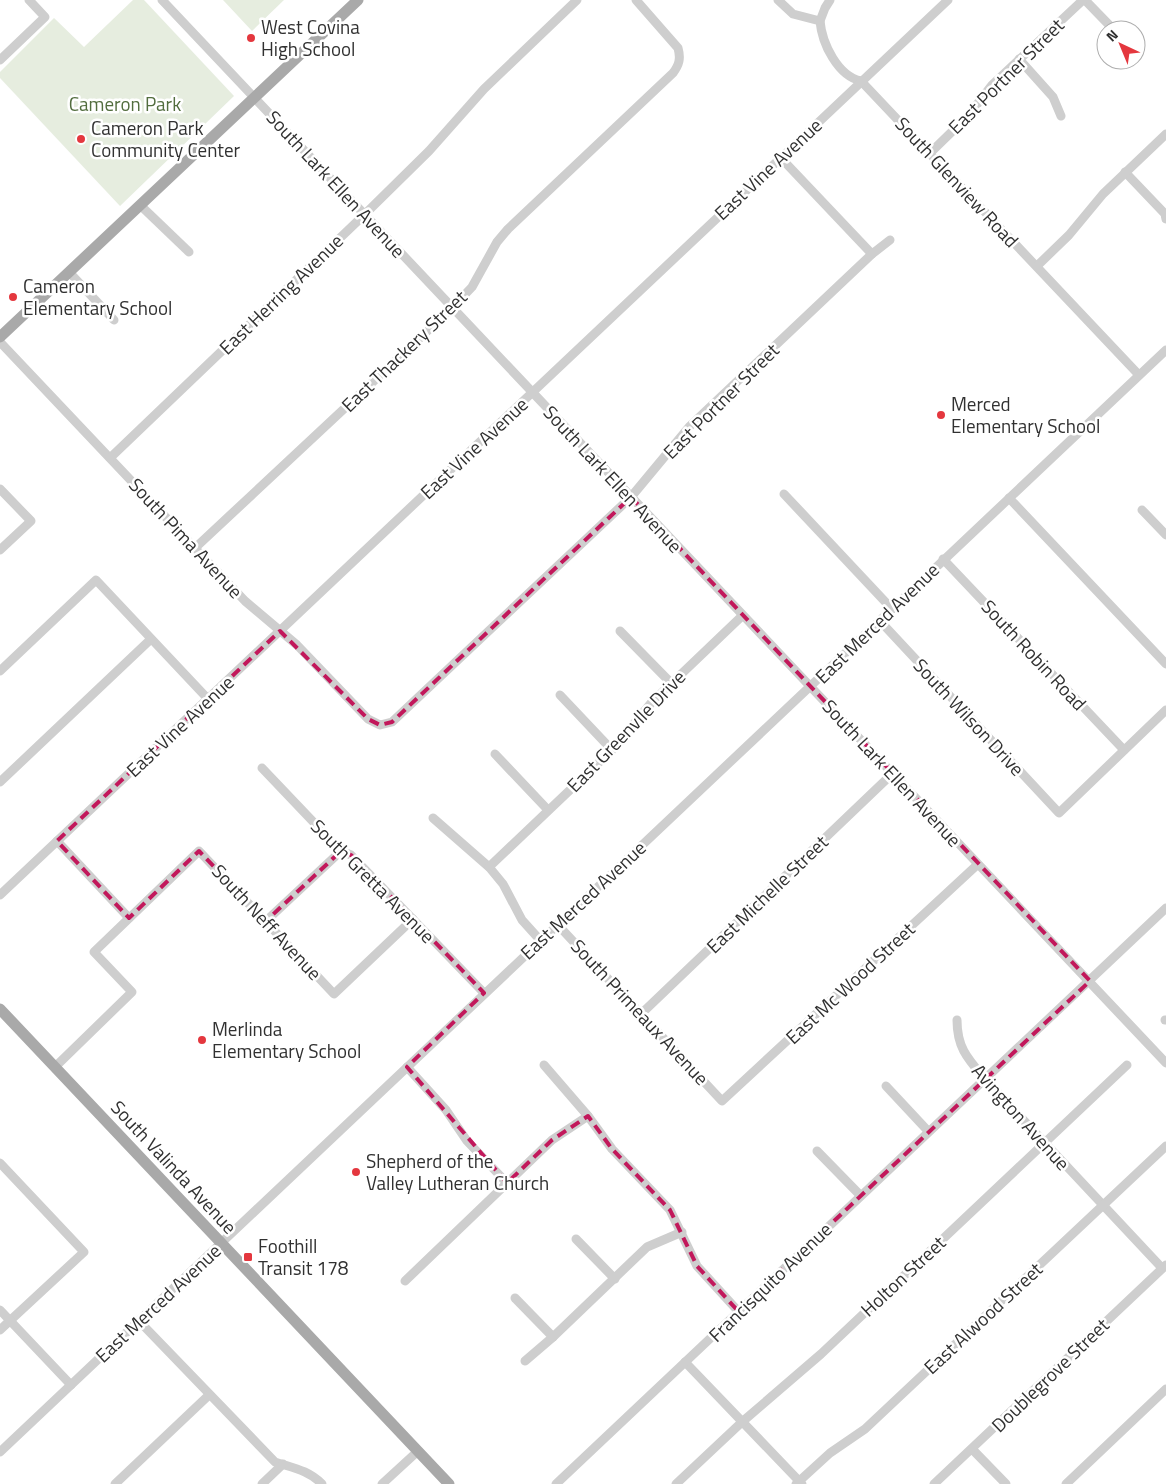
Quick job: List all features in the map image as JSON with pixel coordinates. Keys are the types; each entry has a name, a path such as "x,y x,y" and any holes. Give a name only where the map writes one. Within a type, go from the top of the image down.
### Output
{"main road":[{"path":"0,337 358,0"},
{"name":"South Valinda Avenue","path":"0,1008 449,1484"}],"street":[{"path":"0,60 45,17 29,0"},
{"name":"South Lark Ellen Avenue","path":"162,0 1166,1063"},
{"name":"East Herring Avenue","path":"110,458 364,215 429,151 484,88 577,0"},
{"name":"East Thackery Street","path":"195,548 452,308 472,287 497,242 508,229 673,74 678,66 680,56 674,40 636,0"},
{"path":"778,0 793,14 820,21 830,0"},
{"name":"East Vine Avenue","path":"0,895 948,0"},
{"path":"1084,0 1104,20"},
{"name":"East Portner Street","path":"930,153 968,116 992,85 1084,0"},
{"name":"South Glenview Road","path":"820,21 821,37 829,54 853,79 862,81 1139,375"},
{"path":"1019,59 1053,97 1062,116"},
{"path":"1037,266 1125,172 1166,134"},
{"path":"780,157 872,254"},
{"path":"1125,172 1165,214 1166,219"},
{"path":"140,205 189,252"},
{"name":"East Portner Street","path":"380,725 392,722 631,497 690,426 872,254 890,240"},
{"path":"69,272 114,320"},
{"name":"South Pima Avenue","path":"0,342 245,601 297,645 368,719 380,725"},
{"name":"East Merced Avenue","path":"0,1452 1166,350"},
{"path":"0,488 31,521 0,550"},
{"path":"784,494 892,609"},
{"path":"1009,498 1166,664"},
{"path":"1142,510 1166,535"},
{"name":"South Robin Road","path":"944,560 1124,750"},
{"path":"0,671 96,580 208,699"},
{"name":"East Greenvlle Drive","path":"489,867 612,750 652,702 742,616"},
{"name":"South Wilson Drive","path":"880,621 1059,814 1124,750"},
{"path":"620,631 671,683"},
{"path":"0,782 151,639"},
{"path":"560,695 612,750"},
{"path":"1124,750 1166,710"},
{"path":"496,754 548,810"},
{"name":"South Gretta Avenue","path":"262,768 341,851 351,855 484,994"},
{"name":"East Michelle Street","path":"641,1014 892,774"},
{"path":"433,818 489,867 504,884 522,920 540,940"},
{"path":"55,1067 132,992 94,952 129,918 57,842"},
{"name":"South Neff Avenue","path":"129,918 200,851 334,994 413,919"},
{"path":"266,921 341,851"},
{"name":"East Mc Wood Street","path":"722,1101 977,865"},
{"name":"Francisquito Avenue","path":"556,1484 1166,908"},
{"name":"South Primeaux Avenue","path":"558,924 722,1101"},
{"name":"Avington Avenue","path":"957,1020 957,1037 966,1056 984,1078 1102,1206 1164,1267"},
{"path":"544,1065 588,1116 612,1149 670,1210 697,1266 738,1311"},
{"name":"Holton Street","path":"676,1484 742,1422 821,1354 1127,1065"},
{"path":"407,1067 446,1110 467,1141 507,1183"},
{"path":"886,1086 928,1131"},
{"path":"405,1281 552,1140 588,1116"},
{"name":"East Alwood Street","path":"799,1483 830,1452 865,1429 1166,1146"},
{"path":"818,1151 860,1195"},
{"path":"0,1163 84,1252 0,1330"},
{"path":"525,1362 648,1247 682,1232"},
{"path":"576,1239 615,1279"},
{"name":"Doublegrove Street","path":"934,1484 1164,1267"},
{"path":"515,1298 553,1337"},
{"path":"0,1310 71,1385"},
{"path":"139,1321 275,1462 300,1468 314,1476 322,1484"},
{"path":"685,1362 799,1483"},
{"path":"1066,1484 1166,1389"},
{"path":"115,1484 209,1395"},
{"path":"972,1449 1006,1484"},
{"path":"382,1484 418,1451"},
{"path":"262,1484 283,1464"}],"highlighted area":[{"path":"631,497 1090,981 738,1311 697,1266 670,1210 612,1149 588,1116 552,1140 507,1183 407,1067 484,993 351,855 341,851 266,921 199,851 129,918 57,841 280,631 368,719 380,725 392,722"}],"green space":[{"name":"Cameron Park","path":"133,0 144,0 234,96 120,206 0,78 0,72 54,18 84,47"},
{"path":"223,0 284,0 252,31"}],"place":[{"name":"West Covina High School","path":"251,38"},
{"name":"Cameron Park Community Center","path":"81,139"},
{"name":"Cameron Elementary School","path":"13,297"},
{"name":"Merced Elementary School","path":"941,415"},
{"name":"Merlinda Elementary School","path":"202,1040"},
{"name":"Shepherd of the Valley Lutheran Church","path":"356,1172"},
{"name":"Foothill Transit 178","path":"248,1257"}]}
